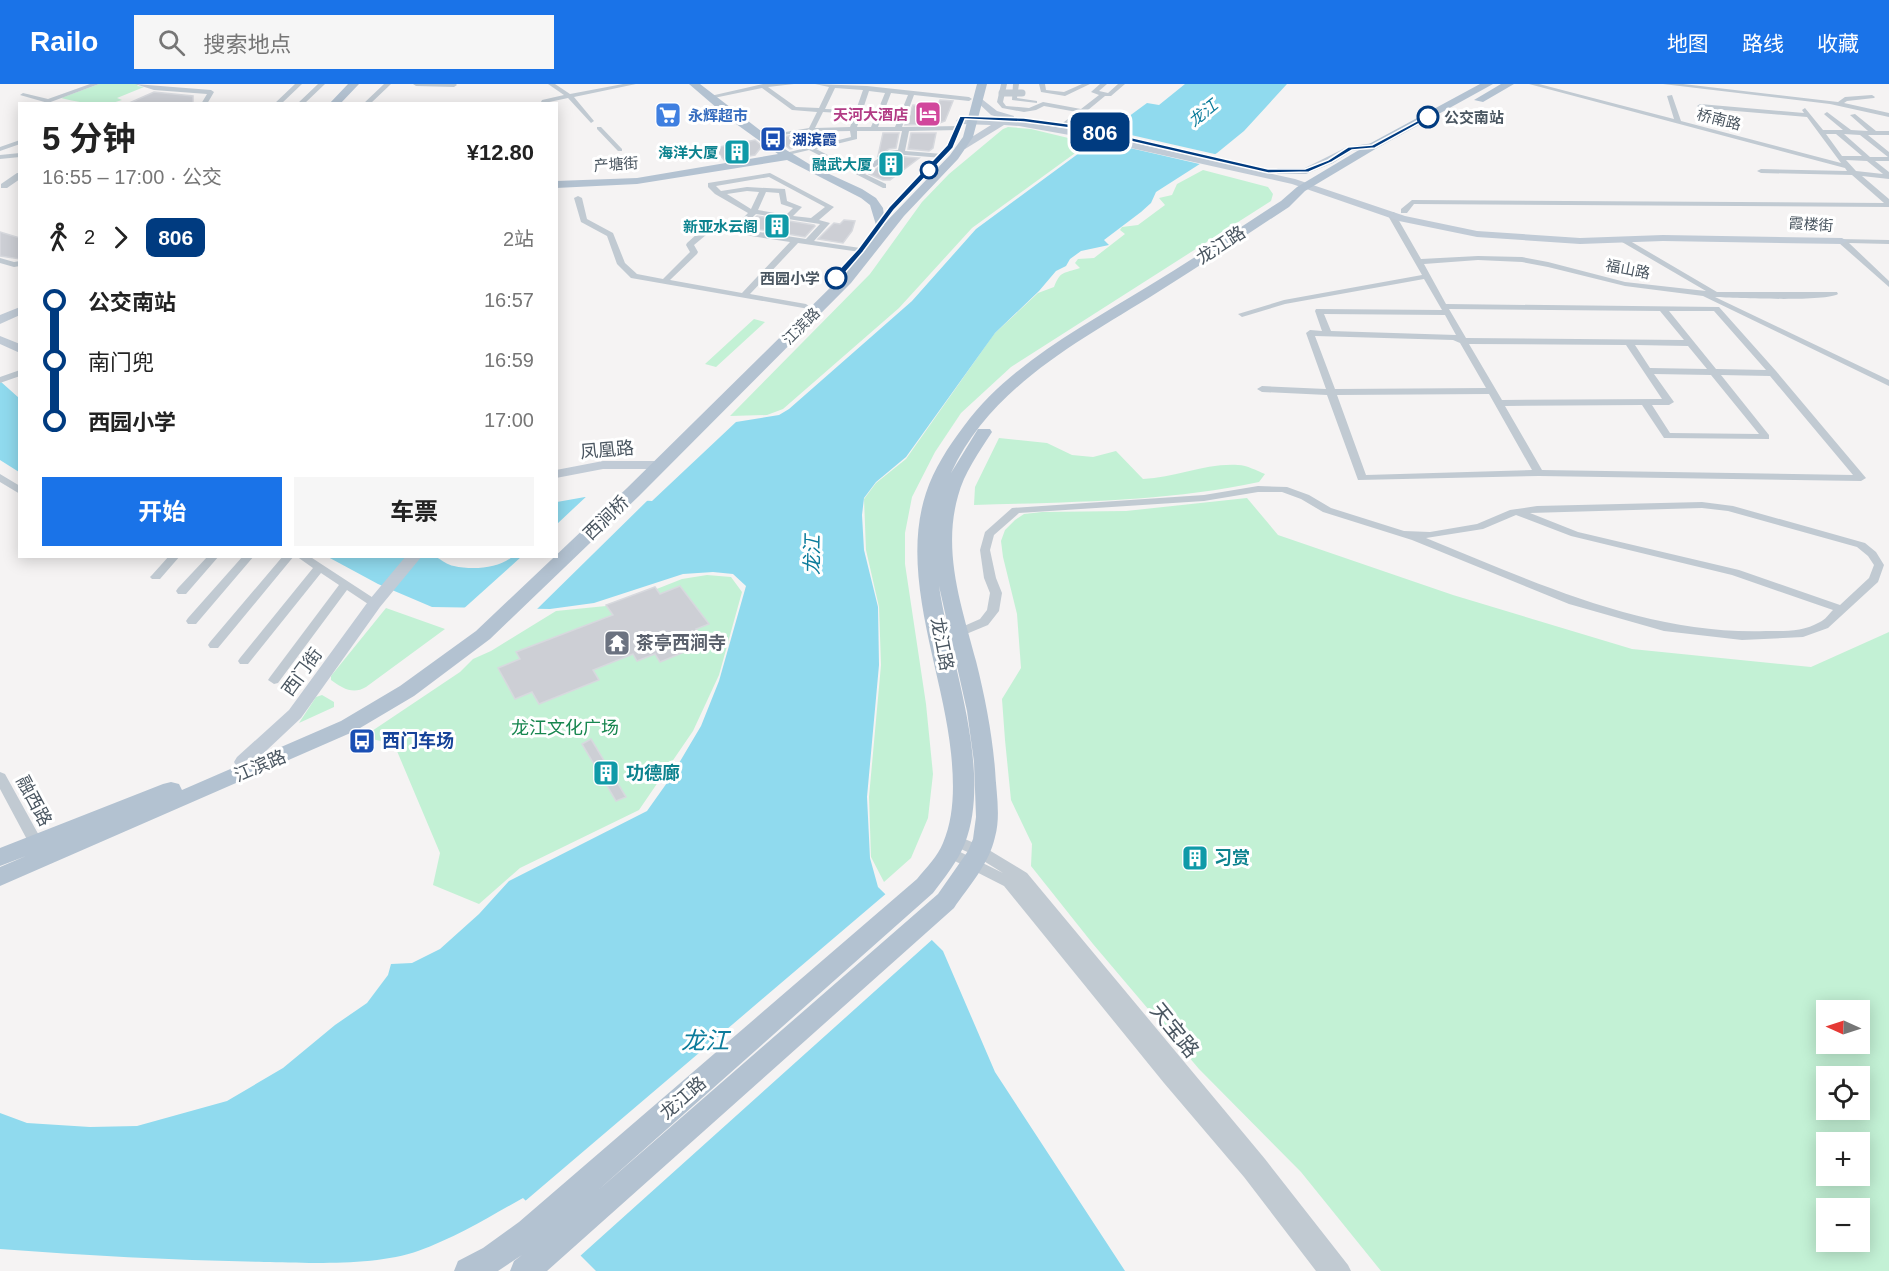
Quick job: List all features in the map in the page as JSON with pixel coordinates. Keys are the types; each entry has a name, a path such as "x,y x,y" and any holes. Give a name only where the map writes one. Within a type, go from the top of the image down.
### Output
{"main road":[{"path":"329,102 347,84"},
{"path":"336,102 354,84"},
{"path":"694,84 759,137 817,174 854,190 877,207 880,222"},
{"name":"江滨路","path":"973,84 974,99"},
{"name":"江滨路","path":"639,477 846,280 900,213 962,147 966,121 982,84"},
{"name":"龙江路","path":"468,1271 493,1258 538,1243 946,901 976,857 986,822 984,747 943,558 943,528 947,503 966,461 991,422 1014,396 1067,354 1162,293 1373,147 1488,84"},
{"name":"龙江路","path":"524,1271 538,1243 925,886 952,846 962,811 962,749 927,561 931,504 943,474 987,408 1016,381 1086,330 1285,204 1509,84"},
{"name":"江滨路","path":"639,477 860,250 880,222 943,156 966,121"},
{"path":"558,184 637,181 786,155"},
{"name":"西涧桥","path":"558,547 639,477"},
{"name":"西涧桥","path":"558,555 639,477"},
{"path":"493,618 546,558"},
{"name":"西涧桥","path":"493,618 555,558"},
{"name":"江滨路","path":"0,857 243,762 338,717 398,683 493,618"},
{"name":"江滨路","path":"0,877 348,726 430,675 493,618"}],"street":[{"path":"48,101 96,84"},
{"path":"138,84 154,88 211,92 205,102"},
{"path":"279,102 299,84"},
{"path":"302,102 322,84"},
{"path":"368,102 388,84"},
{"path":"416,84 454,85"},
{"path":"551,84 569,96 591,121"},
{"path":"544,102 633,84"},
{"path":"709,96 774,84 791,84"},
{"path":"818,84 974,99 994,113 1021,122"},
{"path":"811,130 834,84"},
{"path":"1004,84 1000,102 1004,107 1024,110 1043,104 1090,112"},
{"path":"1016,84 1014,99 1035,102"},
{"path":"1002,93 1035,90 1065,94 1088,84 1103,87 1109,95 1121,85"},
{"name":"桥南路","path":"1532,84 1850,170 1889,203"},
{"path":"1666,84 1840,104 1889,115"},
{"path":"900,92 908,85"},
{"path":"763,86 794,109 858,112"},
{"path":"1066,123 1082,111 1103,87"},
{"path":"786,155 855,138 853,129 867,88"},
{"path":"874,128 889,91"},
{"path":"901,152 902,128 912,93"},
{"path":"23,95 51,102"},
{"path":"1670,96 1678,123"},
{"path":"1840,104 1845,99 1872,97"},
{"path":"1703,114 1699,103 1806,112 1850,170"},
{"path":"1827,114 1849,132"},
{"path":"1853,115 1875,133"},
{"path":"759,137 811,130 902,128 966,121 1021,122 1089,132 1316,186"},
{"path":"962,147 997,125 1021,122"},
{"path":"1706,122 1708,130"},
{"path":"599,128 620,150"},
{"path":"1821,132 1889,133"},
{"path":"1837,132 1889,176"},
{"path":"1862,132 1889,157"},
{"path":"0,148 18,143"},
{"path":"1263,172 1306,171 1330,161 1350,148 1373,147"},
{"path":"809,148 883,186"},
{"path":"861,173 892,152 943,156"},
{"path":"0,157 3,154 18,155"},
{"path":"1840,158 1889,157"},
{"path":"1761,171 1850,170 1889,176"},
{"path":"1263,172 1284,187 1287,193 1285,204"},
{"path":"808,242 826,223 813,221 788,217 748,211 711,185 770,175 830,207 813,221"},
{"path":"1,182 16,178"},
{"name":"霞楼街","path":"1316,186 1482,230 1584,236 1656,234 1819,238 1842,241"},
{"name":"霞楼街","path":"1316,186 1391,214 1477,234 1545,240 1842,241"},
{"path":"722,194 747,189 782,191 784,202 798,207 788,217"},
{"path":"734,231 754,212 763,190"},
{"path":"578,198 584,220 610,235 621,264 634,276 806,307"},
{"path":"1404,211 1412,202 1889,203"},
{"path":"1391,214 1539,473"},
{"path":"664,282 694,252 690,245 710,228 860,250"},
{"path":"744,296 795,240"},
{"path":"1625,240 1717,294"},
{"path":"1842,241 1889,242"},
{"path":"1842,241 1889,285"},
{"name":"福山路","path":"1419,262 1461,258 1514,258 1567,268 1624,284 1701,293 1834,294"},
{"path":"0,260 14,265 18,264"},
{"path":"1242,314 1284,302 1427,276"},
{"path":"1701,293 1889,383"},
{"path":"0,311 18,303"},
{"path":"1645,402 1667,436 1766,437 1662,308"},
{"path":"1328,334 1319,311 1716,309 1861,478 1539,473 1362,478 1310,333 1328,334 1454,337 1463,341 1690,343"},
{"path":"0,320 18,311"},
{"path":"0,328 18,336"},
{"path":"0,340 18,349"},
{"path":"1499,403 1669,402 1628,342"},
{"path":"1647,371 1773,373"},
{"path":"0,380 18,374"},
{"path":"1262,389 1492,391"},
{"name":"凤凰路","path":"558,474 603,465 639,477"},
{"name":"凤凰路","path":"558,483 592,476 639,477"},
{"path":"1,479 18,490"},
{"path":"959,633 984,622 993,611 996,593 990,579 985,550 989,534 1016,510 1183,500 1268,488 1283,489 1305,497 1328,510 1404,534 1573,601 1664,627 1742,636 1799,634 1824,625 1874,580 1880,566 1872,554 1861,545 1729,508 1702,505 1546,509 1518,512 1479,527 1430,535 1404,534"},
{"path":"1518,512 1575,534 1735,572 1841,609"},
{"path":"156,577 173,558"},
{"path":"182,591 212,558"},
{"path":"192,621 247,558"},
{"path":"214,645 287,558"},
{"path":"305,558 346,584 379,599"},
{"name":"西门街","path":"243,762 295,714 379,599 413,558"},
{"path":"244,661 319,568"},
{"path":"273,680 346,584"},
{"name":"融西路","path":"0,777 36,843"},
{"name":"天宝路","path":"952,846 1022,877 1259,1165 1342,1271"},
{"name":"天宝路","path":"976,857 1009,882 1170,1078 1250,1171 1327,1271"}],"green space":[{"path":"99,84 139,84 137,86 144,87 117,98 122,100 115,102 79,102 61,98"},
{"path":"1008,127 1031,129 1089,143 972,228 899,308 783,409 767,415 730,416 870,274 922,202 949,174"},
{"path":"1203,170 1268,187 1273,194 1271,201 1011,367 961,413 935,452 912,497 905,533 905,564 926,704 933,774 928,818 911,858 884,882 871,857 869,797 881,665 879,607 866,550 864,499 876,483 906,459 994,334 1038,293 1054,287 1061,275 1080,268 1075,263 1078,259 1094,258 1125,234 1120,230 1122,227 1138,225 1165,205 1159,198 1172,195 1177,184"},
{"path":"754,319 765,322 716,367 705,364"},
{"path":"999,438 1047,443 1072,455 1093,457 1116,451 1143,479 1226,465 1245,466 1265,474 1259,482 1188,494 1082,502 974,505 975,487"},
{"path":"1247,498 1278,535 1453,595 1632,649 1811,667 1889,632 1889,1271 1381,1271 1301,1172 1199,1069 1093,944 1031,866 1032,844 1011,800 1005,740 1002,699 1021,668 1017,614 1001,541 1005,530 1015,520 1024,514 1126,511"},
{"name":"龙江文化广场","path":"707,575 731,577 742,592 719,675 693,731 639,810 520,868 479,904 433,885 440,853 394,744 363,737 460,672 473,659 491,651 556,611 616,605 682,579"},
{"path":"386,608 445,629 366,687 348,690 339,686 331,680 331,676"},
{"path":"322,695 334,702 334,707 299,723 316,697"}],"water":[{"name":"龙江","path":"1185,84 1287,84 1244,131 1217,153 1156,192 1151,203 1104,240 1109,245 1081,251 1070,259 1066,266 1056,271 1039,291 995,333 906,457 876,482 864,498 862,515 864,550 878,607 879,665 867,797 870,858 878,887 943,951 995,1072 1125,1271 596,1271 523,1198 472,1227 432,1246 401,1256 363,1261 301,1263 198,1260 0,1249 0,1113 27,1123 90,1127 137,1126 227,1101 283,1068 335,1025 367,1003 388,975 391,964 412,963 440,949 479,914 509,881 647,811 669,780 701,726 719,681 746,586 733,574 713,572 683,574 594,603 550,609 432,607 378,584 330,558 438,558 447,564 476,568 499,564 510,558 558,558 558,502 585,497 652,501 736,422 779,415 789,409 912,301 976,229 1147,103 1159,105"},
{"path":"0,381 18,397 18,471 0,460"}],"pier":[{"path":"1109,130 1219,155 1204,165 1095,140"},
{"path":"589,494 650,498 534,612 461,611 520,558 558,558 558,523"},
{"path":"888,892 934,938 579,1257 524,1202"}],"building":[{"path":"154,92 193,96 193,102 132,102"},
{"name":"天河大酒店","path":"940,100 953,101 945,121 937,124 905,125 913,105 937,107"},
{"path":"883,133 899,133 896,148 889,149 878,156"},
{"path":"911,133 936,133 933,148 929,151 908,149"},
{"path":"801,134 829,134 835,139 790,149 776,138"},
{"name":"海洋大厦","path":"755,140 762,146 755,155 724,160 714,148"},
{"name":"融武大厦","path":"894,156 919,158 890,180 883,180 869,174"},
{"name":"新亚水云阁","path":"757,216 815,226 805,237 745,227"},
{"path":"844,220 855,221 852,231 843,243 818,239 834,223 840,224"},
{"path":"0,232 18,237 18,259 0,256"},
{"name":"茶亭西涧寺","path":"680,586 709,624 696,629 704,639 686,647 689,650 660,662 655,654 637,661 633,654 593,670 599,680 539,704 532,692 515,699 498,668 520,659 516,652 613,615 606,605 655,587 660,594"},
{"name":"功德廊","path":"591,739 626,797 616,801 582,744"}],"bus line":[{"name":"806","path":"836,278 849,265 891,209 943,156 959,128 962,117 1024,120 1077,127 1268,171 1286,172 1306,171 1330,161 1350,148 1373,147 1428,117"}],"place":[{"name":"天河大酒店","path":"928,114"},
{"name":"永辉超市","path":"668,115"},
{"name":"公交南站","path":"1428,117"},
{"name":"湖滨霞","path":"773,139"},
{"name":"海洋大厦","path":"737,152"},
{"name":"融武大厦","path":"891,164"},
{"name":"新亚水云阁","path":"777,226"},
{"name":"西园小学","path":"836,278"},
{"name":"茶亭西涧寺","path":"617,643"},
{"name":"西门车场","path":"362,741"},
{"name":"功德廊","path":"606,773"},
{"name":"习赏","path":"1195,858"}]}
